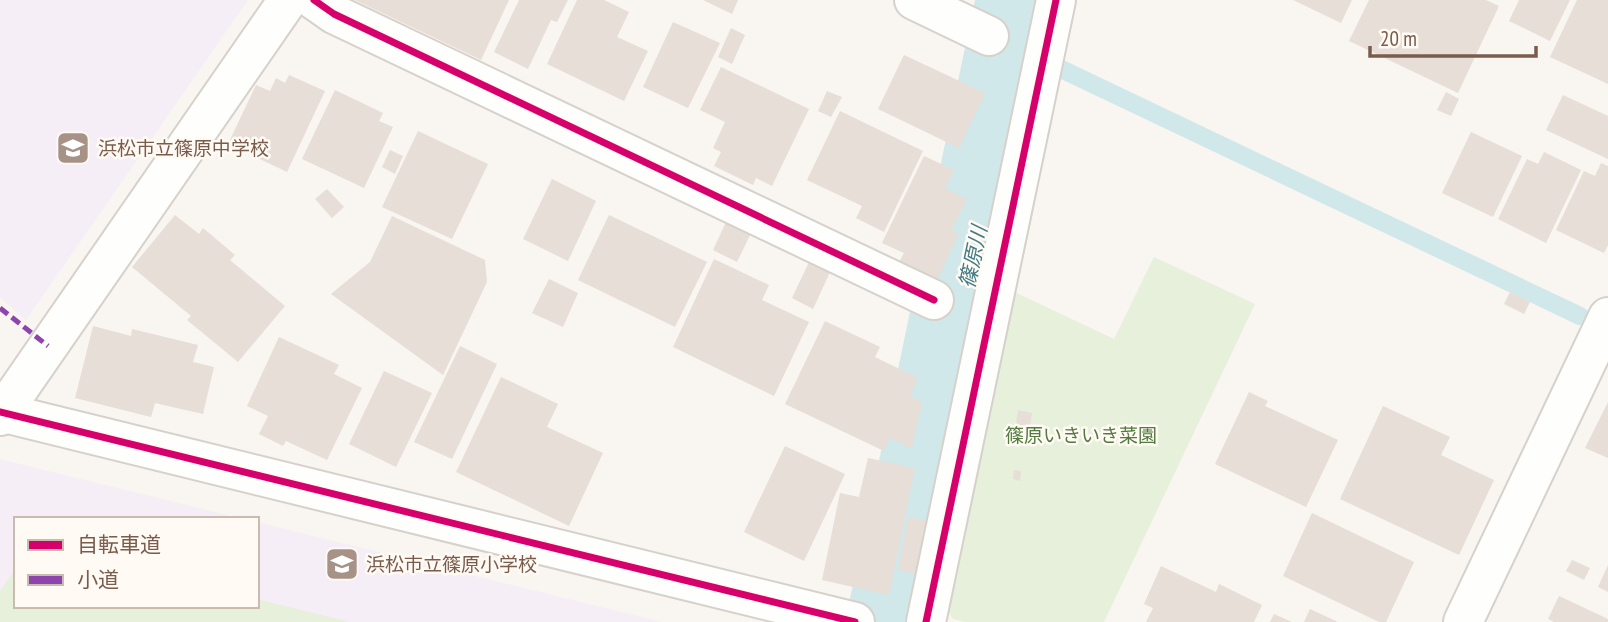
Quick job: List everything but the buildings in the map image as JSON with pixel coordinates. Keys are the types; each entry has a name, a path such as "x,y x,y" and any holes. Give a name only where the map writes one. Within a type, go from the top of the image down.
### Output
{"street":[{"path":"288,0 1,414 855,622"},
{"path":"314,0 334,15 934,300"},
{"path":"914,0 989,36"},
{"path":"926,622 1056,0"},
{"path":"1463,622 1608,317"}],"shaded area":[{"name":"浜松市立篠原中学校","path":"0,0 248,0 26,320 0,297"},
{"name":"浜松市立篠原小学校","path":"0,459 235,517 14,517 14,608 259,608 259,522 662,622 0,622"}],"green space":[{"name":"篠原いきいき菜園","path":"1154,257 1255,304 1104,622 965,622 953,619 943,604 1008,289 1114,339"},
{"path":"14,571 14,608 259,608 259,599 350,622 0,622 0,591"}],"waterway":[{"name":"篠原川","path":"919,514 1026,0"},
{"path":"1016,48 1027,54"},
{"path":"1059,68 1580,316"},
{"name":"篠原川","path":"896,622 906,576"}],"marked path":[{"path":"0,308 48,346"}],"cycle path":[{"path":"314,0 334,14 934,300"},
{"path":"926,622 1056,0"},
{"path":"0,412 855,622"}],"place":[{"name":"浜松市立篠原中学校","path":"73,148"},
{"name":"浜松市立篠原小学校","path":"342,564"}]}
